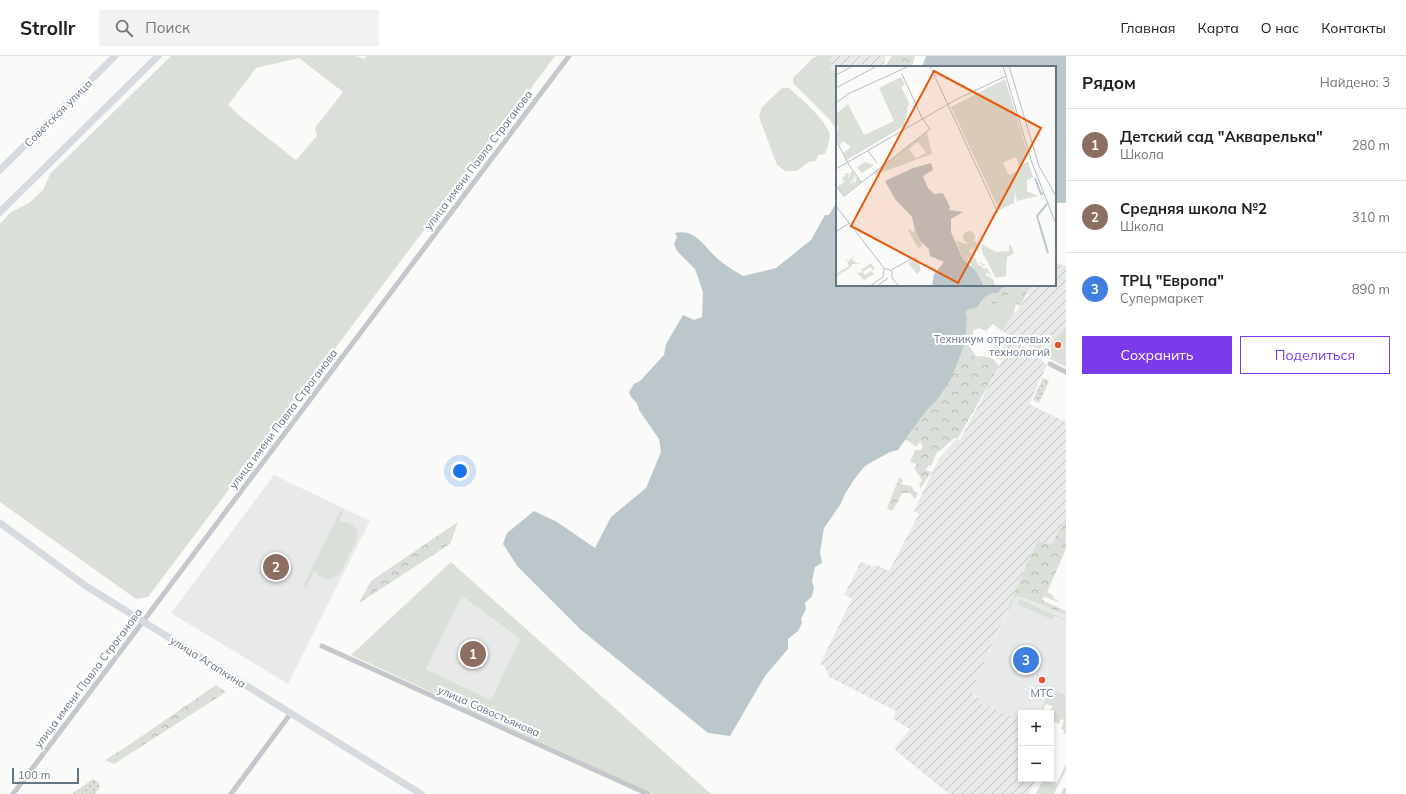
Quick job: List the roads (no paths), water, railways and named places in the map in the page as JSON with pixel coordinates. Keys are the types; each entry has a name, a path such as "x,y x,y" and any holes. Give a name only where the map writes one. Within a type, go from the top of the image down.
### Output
{"main road":[{"name":"Советская улица","path":"0,170 115,56"},
{"path":"0,212 158,56"},
{"name":"улица Агапкина","path":"0,523 86,586 421,794"}],"street":[{"name":"улица имени Павла Строганова","path":"13,794 569,56"},
{"path":"1050,364 1066,372"},
{"name":"улица Савостьянова","path":"322,646 648,794"},
{"path":"231,794 291,713"}],"place":[{"name":"Техникум отраслевых технологий","path":"1058,345"},
{"name":"Средняя школа №2","path":"276,567"},
{"name":"Детский сад \"Акварелька\"","path":"473,654"},
{"name":"ТРЦ \"Европа\"","path":"1026,660"},
{"name":"МТС","path":"1042,680"}]}
